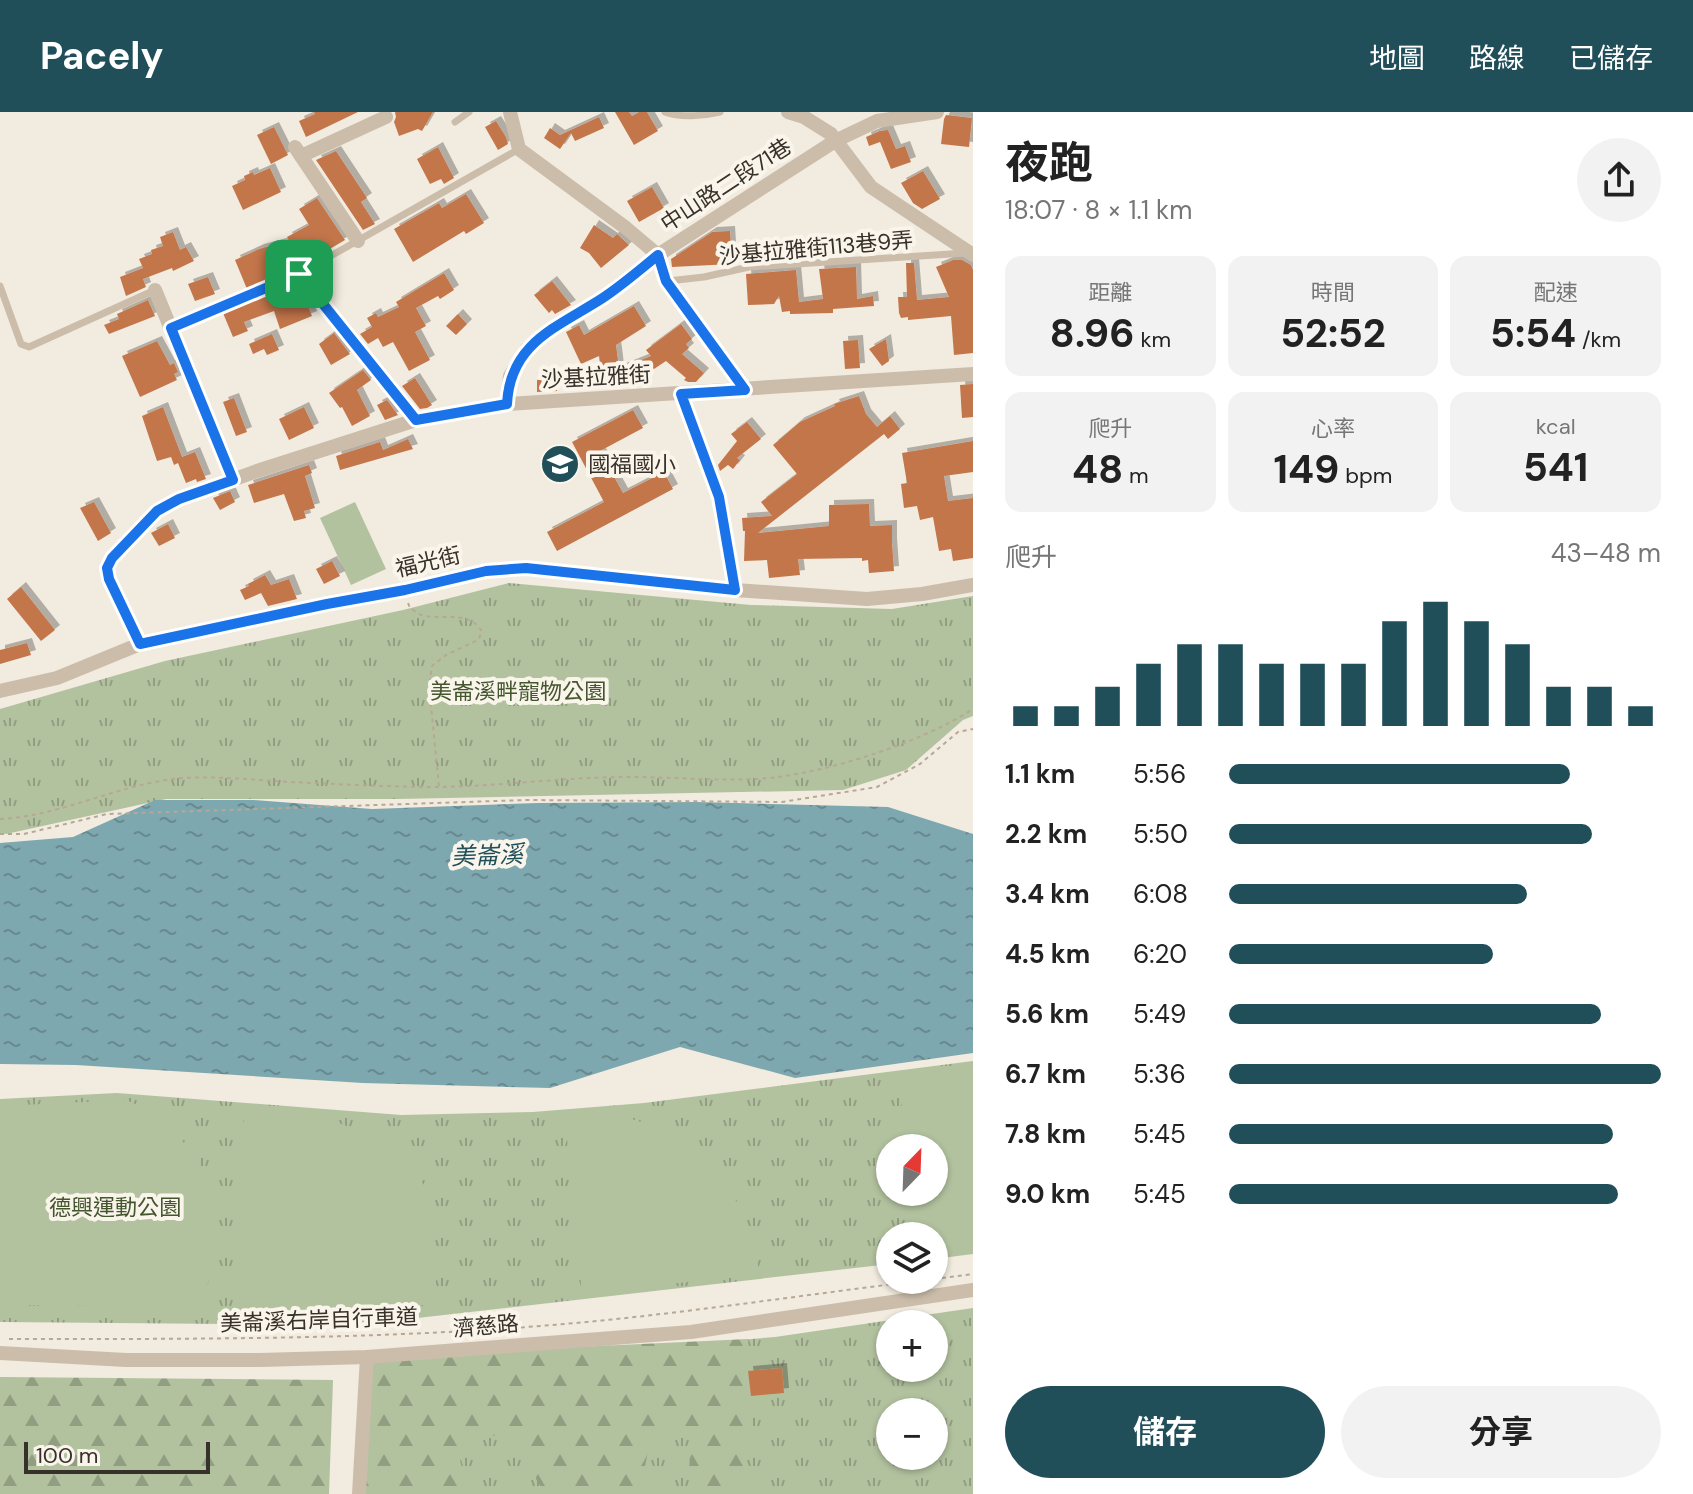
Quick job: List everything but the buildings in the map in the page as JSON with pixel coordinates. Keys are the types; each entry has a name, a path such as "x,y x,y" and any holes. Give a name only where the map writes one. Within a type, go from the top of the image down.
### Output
{"street":[{"path":"510,112 519,149 658,255 666,281 745,390"},
{"path":"788,112 804,117 831,134 871,187 971,254"},
{"name":"中山路二段71巷","path":"507,404 510,376 527,349 558,324 600,300 658,255 835,141 877,121 937,112"},
{"path":"358,241 298,151 386,117"},
{"path":"299,274 416,420"},
{"path":"155,290 233,480"},
{"name":"沙基拉雅街","path":"140,644 109,579 107,568 112,558 157,511 179,499 233,480 416,420 507,404 973,374"},
{"path":"681,394 719,497 735,590"},
{"name":"福光街","path":"0,691 57,678 140,644 486,571 526,568 735,590 867,599 973,585"},
{"name":"濟慈路","path":"1,1346 126,1360 367,1357 691,1332 973,1290"},
{"path":"359,1494 367,1357"}],"lane":[{"path":"455,122 469,112"},
{"path":"665,112 673,116 720,112"},
{"path":"171,328 299,274 519,149"},
{"name":"沙基拉雅街113巷9弄","path":"666,281 749,267 971,254"},
{"path":"0,286 21,344 29,347 155,290"}],"path":[{"path":"405,590 410,608 421,615 464,618 478,624 482,632 478,640 446,655 432,666 429,685 439,787"},
{"path":"0,819 51,811 131,787 181,779 230,777 289,782 486,787 583,778 706,780 795,775 853,760 918,737 973,709"},
{"path":"0,834 24,834 107,814 526,800 782,802 877,787 920,764 958,732 973,729"},
{"path":"948,1277 973,1274"},
{"name":"美崙溪右岸自行車道","path":"1,1346 440,1332 607,1320 876,1286"}],"green space":[{"path":"355,502 386,569 351,585 320,518"},
{"name":"美崙溪畔寵物公園","path":"509,583 751,605 892,609 973,596 973,716 963,720 906,770 843,790 398,799 166,799 0,833 0,709 165,661 403,610"},
{"name":"德興運動公園","path":"973,1061 973,1254 948,1257 948,1222 876,1222 876,1266 356,1325 0,1322 0,1099 117,1093 401,1115 533,1112 644,1103"},
{"path":"945,1071 973,1075 973,1247 948,1250 948,1222 914,1222 912,1206 948,1206 948,1134 905,1134 899,1075"},
{"path":"126,1100 156,1113 198,1158 210,1188 215,1229 213,1266 201,1307 0,1305 0,1106"},
{"path":"244,1112 329,1119 374,1137 409,1162 429,1193 437,1254 435,1305 238,1309"},
{"path":"623,1116 662,1129 710,1162 740,1207 754,1240 758,1274 582,1294 565,1117"},
{"path":"973,1308 973,1494 367,1494 376,1369 775,1337 876,1322 876,1382 948,1382 948,1312"},
{"path":"748,1339 751,1442 739,1494 689,1494 690,1436 667,1424 648,1452 639,1494 545,1494 508,1431 457,1448 466,1485 445,1494 363,1494 367,1357"},
{"path":"0,1377 333,1380 329,1494 0,1494"}],"water":[{"name":"美崙溪","path":"155,800 253,800 372,809 538,803 697,802 888,807 973,834 973,1053 795,1078 680,1047 550,1088 363,1083 76,1065 0,1064 0,843 73,837"}],"place":[{"name":"國福國小","path":"560,464"}],"route":[{"path":"658,255 666,281 745,390 681,394 719,497 735,590 526,568 486,571 140,644 109,579 107,568 112,558 157,511 179,499 233,480 171,328 299,274 416,420 507,404 510,376 527,349 558,324 600,300 658,255"}]}
